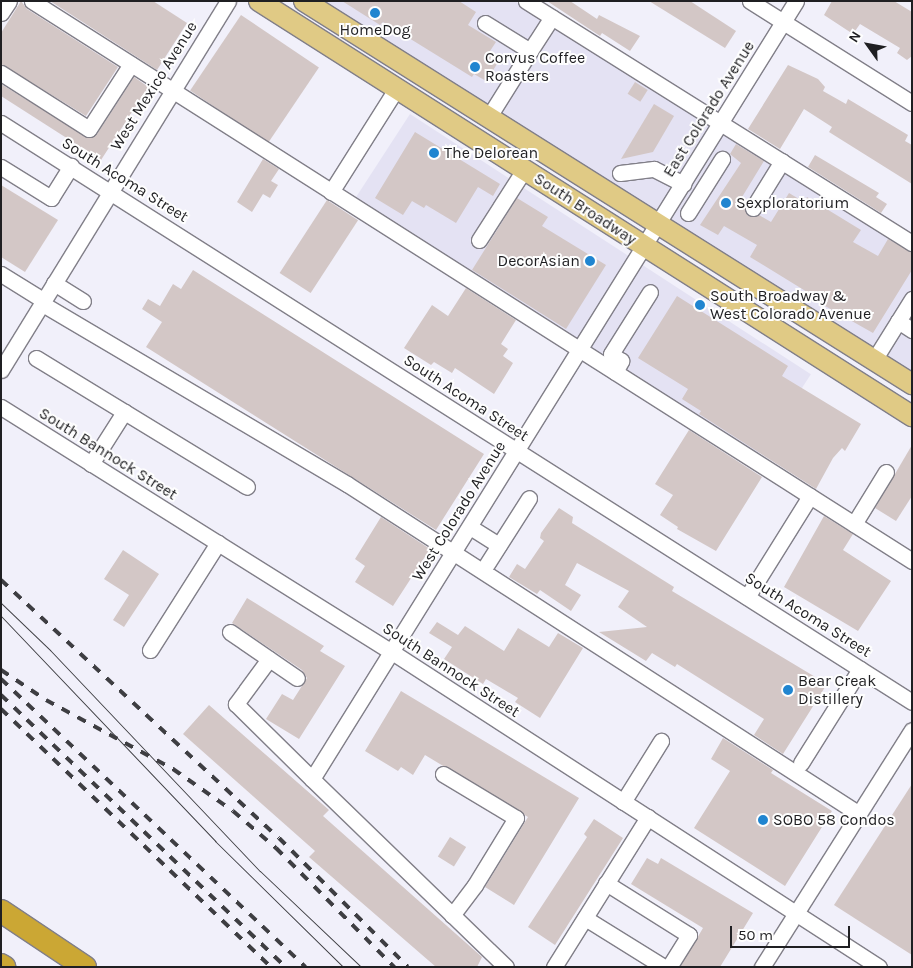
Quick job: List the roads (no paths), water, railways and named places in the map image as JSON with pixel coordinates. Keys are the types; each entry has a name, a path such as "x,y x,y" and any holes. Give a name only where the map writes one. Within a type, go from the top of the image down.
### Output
{"highway":[{"path":"1,911 85,967"}],"main road":[{"name":"South Broadway","path":"259,1 524,170 651,236 874,360 912,384"},
{"name":"South Broadway","path":"304,1 488,118 651,236 912,416"}],"street":[{"path":"1,14 9,1"},
{"path":"32,1 912,561"},
{"name":"West Mexico Avenue","path":"1,370 6,349 42,302 109,190 228,1"},
{"path":"526,1 912,243"},
{"path":"750,1 912,103"},
{"name":"East Colorado Avenue","path":"651,236 796,1"},
{"path":"488,118 552,17"},
{"path":"485,23 530,51"},
{"path":"1,73 89,129 131,64"},
{"path":"332,192 396,89"},
{"name":"South Acoma Street","path":"1,123 912,702"},
{"path":"620,173 654,169 679,190 690,210 722,159"},
{"path":"753,208 782,161"},
{"path":"696,162 714,173"},
{"path":"1,167 51,198 71,166"},
{"path":"479,240 524,170"},
{"name":"West Colorado Avenue","path":"312,779 651,236"},
{"path":"1,274 42,302 347,484 859,814"},
{"path":"54,283 83,301"},
{"path":"614,372 621,361 611,354 650,292"},
{"path":"874,360 912,299"},
{"path":"898,321 912,330"},
{"path":"36,358 247,487"},
{"name":"South Bannock Street","path":"1,407 392,652 879,967"},
{"path":"91,464 124,412"},
{"path":"854,524 886,472"},
{"path":"747,597 810,496"},
{"path":"487,564 529,498"},
{"path":"470,527 499,545"},
{"path":"150,650 218,543"},
{"path":"230,632 297,678"},
{"path":"270,660 236,704 506,967"},
{"path":"801,763 860,669"},
{"path":"762,967 912,730"},
{"path":"623,802 661,741"},
{"path":"443,774 516,818 475,885 452,915"},
{"path":"554,967 648,817"},
{"path":"606,883 689,935 669,967"},
{"path":"585,918 664,967"}],"tram line":[{"path":"1,603 50,650 260,871 361,967"},
{"path":"1,616 215,841 343,967"}],"railway":[{"path":"1,580 279,838 408,967"},
{"path":"1,670 46,700 173,769 233,811 276,848 394,967"},
{"path":"1,679 306,967"},
{"path":"1,695 286,967"},
{"path":"1,709 271,967"}],"place":[{"name":"HomeDog","path":"375,13"},
{"name":"Corvus Coffee Roasters","path":"475,67"},
{"name":"The Delorean","path":"434,153"},
{"name":"Sexploratorium","path":"726,203"},
{"name":"DecorAsian","path":"590,261"},
{"name":"South Broadway & West Colorado Avenue","path":"700,305"},
{"name":"Bear Creak Distillery","path":"788,690"},
{"name":"SOBO 58 Condos","path":"763,820"}]}
